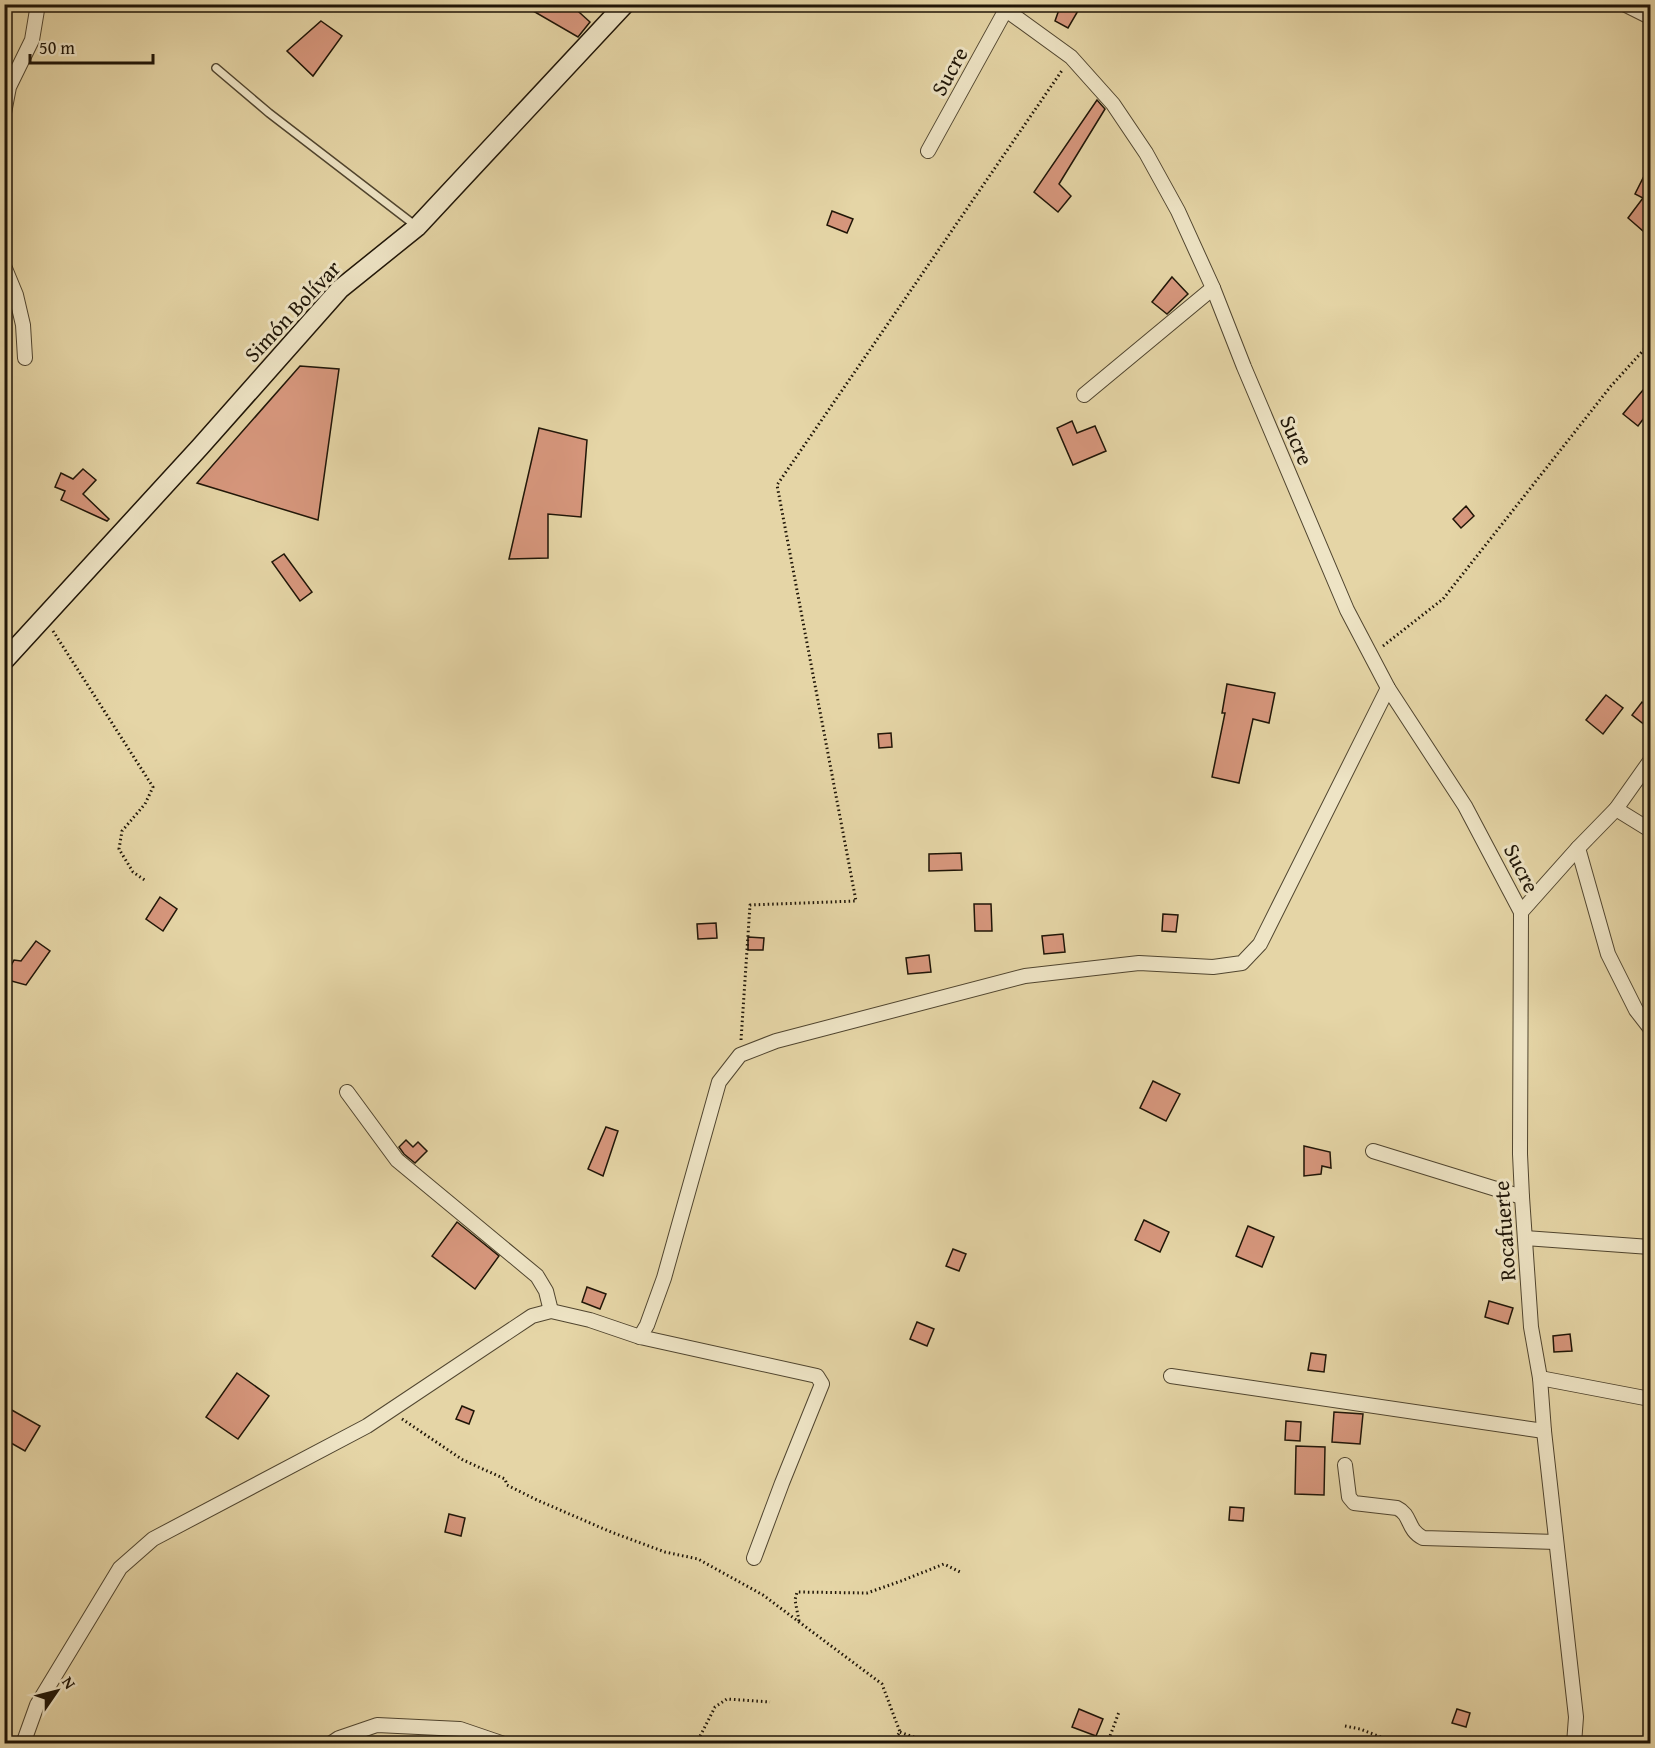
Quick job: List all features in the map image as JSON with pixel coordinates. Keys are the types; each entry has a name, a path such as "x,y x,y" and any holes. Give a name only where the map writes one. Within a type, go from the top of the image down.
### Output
{"street":[{"path":"4,113 9,87 32,40 38,4"},
{"name":"Simón Bolívar","path":"4,661 200,447 340,289 417,227 625,4"},
{"path":"1624,4 1650,17"},
{"name":"Sucre","path":"928,151 1008,7 1071,57 1113,104 1146,153 1178,211 1213,288 1347,610 1388,688 1465,806 1521,912"},
{"path":"4,266 16,295 23,325 25,358"},
{"path":"1084,395 1213,288"},
{"path":"640,1337 647,1325 664,1278 719,1082 740,1055 776,1041 1025,976 1139,963 1213,967 1242,963 1260,944 1388,688"},
{"path":"1521,912 1616,809 1650,761"},
{"path":"1616,809 1650,830"},
{"path":"1578,848 1608,954 1636,1010 1650,1028"},
{"name":"Rocafuerte","path":"1521,912 1520,1154 1522,1197 1531,1327 1540,1378 1576,1717 1574,1743"},
{"path":"347,1092 397,1160 537,1276 546,1291 552,1311"},
{"path":"1373,1151 1522,1197"},
{"path":"1525,1238 1650,1247"},
{"path":"23,1743 37,1705 120,1568 153,1539 367,1426 532,1316 552,1311 590,1320 640,1337 817,1376 822,1384 754,1558"},
{"path":"1171,1376 1544,1431"},
{"path":"1540,1378 1650,1399"},
{"path":"1345,1465 1349,1497 1354,1503 1403,1510 1412,1529 1423,1538 1556,1542"},
{"path":"330,1743 377,1725 460,1729 504,1743"}],"lane":[{"path":"216,68 269,113 417,227"}],"path":[{"path":"740,1055 750,905 856,901 777,485 1071,57"},
{"path":"1371,655 1443,599 1611,386 1650,342"},
{"path":"45,617 153,787 145,804 122,831 119,849 133,872 146,881"},
{"path":"389,1411 463,1460 505,1479 507,1485 537,1500 654,1548 698,1559 763,1595 882,1684 900,1732"},
{"path":"799,1623 795,1600 797,1592 867,1593 944,1563 960,1572"},
{"path":"696,1743 715,1707 727,1699 770,1702"},
{"path":"1107,1743 1119,1712"},
{"path":"1345,1726 1399,1743"},
{"path":"891,1743 900,1732"},
{"path":"900,1732 932,1743"}],"building":[{"path":"521,4 570,4 590,22 578,37"},
{"path":"1061,4 1082,4 1068,28 1055,21"},
{"path":"321,21 342,36 313,76 287,51"},
{"path":"1097,100 1105,109 1059,184 1071,196 1058,212 1034,192"},
{"path":"1650,164 1650,237 1628,218 1643,198 1635,194"},
{"path":"832,211 853,219 847,233 827,225"},
{"path":"1172,277 1188,294 1167,314 1152,302"},
{"path":"300,366 339,369 318,520 197,483"},
{"path":"1643,390 1650,396 1650,410 1638,426 1623,414"},
{"path":"1072,421 1077,433 1095,426 1106,451 1073,465 1057,428"},
{"path":"539,428 587,440 581,517 548,514 548,558 509,559"},
{"path":"83,469 96,480 83,494 109,519 107,521 61,500 65,491 55,487 61,473 73,479"},
{"path":"1466,506 1474,516 1461,528 1453,519"},
{"path":"284,554 312,592 300,601 272,562"},
{"path":"1227,684 1275,693 1269,723 1253,719 1239,783 1212,777 1225,713 1222,713"},
{"path":"1606,695 1623,708 1603,734 1586,720"},
{"path":"1642,702 1650,709 1650,729 1632,715"},
{"path":"891,733 892,747 879,748 878,734"},
{"path":"961,853 962,870 929,871 929,854"},
{"path":"160,897 177,909 163,931 146,919"},
{"path":"974,904 991,904 992,931 975,931"},
{"path":"1163,914 1178,915 1176,932 1162,931"},
{"path":"716,923 717,938 698,939 697,924"},
{"path":"1063,934 1065,952 1044,954 1042,936"},
{"path":"748,937 764,938 763,950 748,950"},
{"path":"36,941 50,951 26,985 4,979 14,960 21,961"},
{"path":"929,955 931,972 908,974 906,958"},
{"path":"1153,1081 1180,1094 1166,1121 1140,1108"},
{"path":"606,1127 618,1131 603,1176 588,1169"},
{"path":"406,1140 413,1147 418,1142 427,1151 415,1163 399,1147"},
{"path":"1304,1146 1330,1152 1331,1168 1322,1166 1321,1174 1304,1176"},
{"path":"1144,1220 1169,1232 1160,1252 1135,1240"},
{"path":"457,1222 499,1256 475,1289 432,1256"},
{"path":"1248,1226 1274,1237 1262,1267 1236,1256"},
{"path":"953,1249 966,1254 959,1271 946,1266"},
{"path":"587,1287 606,1294 600,1309 582,1302"},
{"path":"1489,1301 1513,1308 1508,1324 1485,1317"},
{"path":"917,1322 934,1329 927,1346 910,1339"},
{"path":"1570,1334 1572,1351 1554,1352 1553,1336"},
{"path":"1311,1353 1326,1355 1324,1372 1308,1370"},
{"path":"237,1373 269,1396 238,1439 206,1417"},
{"path":"462,1406 474,1411 469,1424 456,1419"},
{"path":"10,1409 40,1426 25,1451 4,1439 4,1418"},
{"path":"1334,1412 1363,1414 1360,1444 1332,1442"},
{"path":"1286,1421 1301,1422 1300,1441 1285,1440"},
{"path":"1296,1446 1325,1447 1324,1495 1295,1494"},
{"path":"1230,1507 1244,1508 1243,1521 1229,1520"},
{"path":"449,1514 465,1518 461,1536 445,1532"},
{"path":"1079,1709 1103,1719 1096,1736 1072,1727"},
{"path":"1457,1709 1470,1713 1466,1727 1452,1723"}]}
